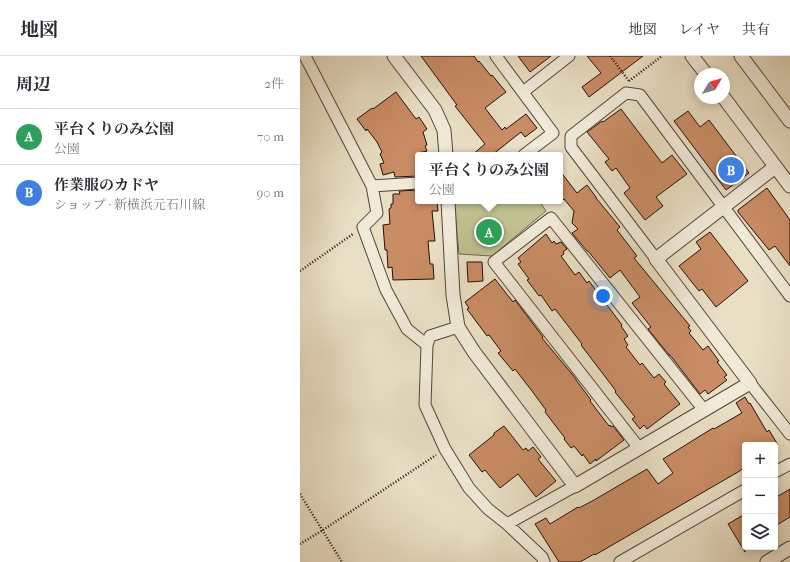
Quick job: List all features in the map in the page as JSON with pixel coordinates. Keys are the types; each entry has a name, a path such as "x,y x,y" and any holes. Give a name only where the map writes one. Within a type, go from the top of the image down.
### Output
{"street":[{"path":"305,56 372,186 377,213 363,226 386,290 407,328 427,345"},
{"path":"394,56 435,110 444,130 446,152"},
{"path":"496,56 553,133 528,152"},
{"path":"523,92 569,56"},
{"path":"692,56 701,68"},
{"path":"741,56 790,121"},
{"path":"790,296 640,95 626,93 571,136 571,147 790,434"},
{"path":"729,104 790,186"},
{"path":"656,259 776,167"},
{"path":"372,186 415,183"},
{"path":"448,204 453,295 458,327 474,352 575,486"},
{"path":"639,448 494,262 552,218 704,410"},
{"path":"458,327 430,336 427,345 425,405 445,449 468,488 488,509 507,524 542,557 544,562"},
{"path":"507,524 575,486 750,383"},
{"path":"778,470 790,464"},
{"path":"620,562 742,492"},
{"path":"767,562 790,548"}],"path":[{"path":"610,56 629,81"},
{"path":"626,93 629,81 661,57"},
{"path":"300,271 363,226"},
{"path":"300,544 445,449"},
{"path":"300,494 342,562"}],"green space":[{"path":"454,204 541,204 546,211 492,256 459,254"}],"building":[{"path":"421,56 474,56 506,92 485,108 502,130 505,127 506,129 526,114 537,128 525,137 521,132 496,152 476,152 485,144 455,106 457,105"},
{"path":"518,56 551,56 530,72"},
{"path":"587,56 643,56 589,97 582,87 601,73"},
{"path":"396,92 416,119 419,117 427,129 423,132 427,145 425,146 427,151 415,152 415,176 395,177 394,172 383,175 380,164 384,163 380,154 382,152 377,142 357,119 372,108 373,109"},
{"path":"621,109 662,163 672,155 687,174 656,197 663,206 645,220 624,193 630,188 616,168 612,171 605,162 609,159 587,132"},
{"path":"688,111 700,127 709,120 749,173 726,190 674,121"},
{"path":"563,175 577,193 587,185 620,227 617,230 637,256 634,258 690,326 688,327 691,331 689,333 703,350 708,346 719,361 717,362 727,375 724,377 727,380 708,394 705,390 700,394 648,329 651,327 632,303 640,297 620,270 610,278 572,233 578,229 572,223 574,211 564,199 563,200"},
{"path":"767,188 790,220 790,266 775,246 769,250 738,212 738,210"},
{"path":"415,190 415,204 437,204 438,211 432,211 435,241 428,241 430,264 433,264 434,279 393,280 392,267 388,268 383,225 390,224 389,209 391,208 391,204 393,204 393,194 400,194 399,191"},
{"path":"710,232 748,281 716,307 702,289 699,291 679,266 701,249 696,242"},
{"path":"546,234 552,243 554,241 556,244 561,242 567,249 561,256 575,275 579,272 587,283 589,281 622,325 621,326 628,336 624,339 628,345 626,347 640,365 642,363 654,378 659,374 666,382 664,384 680,404 647,429 644,425 640,429 632,419 635,417 615,392 616,391 581,345 582,344 555,309 552,311 541,295 539,296 527,280 529,279 518,264 521,262 518,258"},
{"path":"467,262 482,262 483,281 468,282"},
{"path":"495,279 513,302 515,300 543,337 542,338 576,379 609,426 613,426 624,440 596,461 596,459 590,464 583,454 582,456 574,446 571,448 532,391 515,369 513,371 498,353 501,351 489,335 487,336 467,309 469,308 465,302"},
{"path":"745,397 767,432 769,430 776,442 742,442 742,469 738,472 595,555 594,554 580,562 559,562 535,524 546,518 550,524 647,469 658,484 673,473 663,459 713,428 714,429 742,413 736,403"},
{"path":"504,426 523,450 526,448 528,451 533,447 541,457 538,459 556,481 536,497 518,474 500,488 485,470 482,472 469,455"},
{"path":"790,489 790,517 778,524 778,514 778,496"},
{"path":"742,516 742,547 728,524"}],"place":[{"name":"作業服のカドヤ","path":"731,170"},
{"name":"平台くりのみ公園","path":"489,232"}]}
